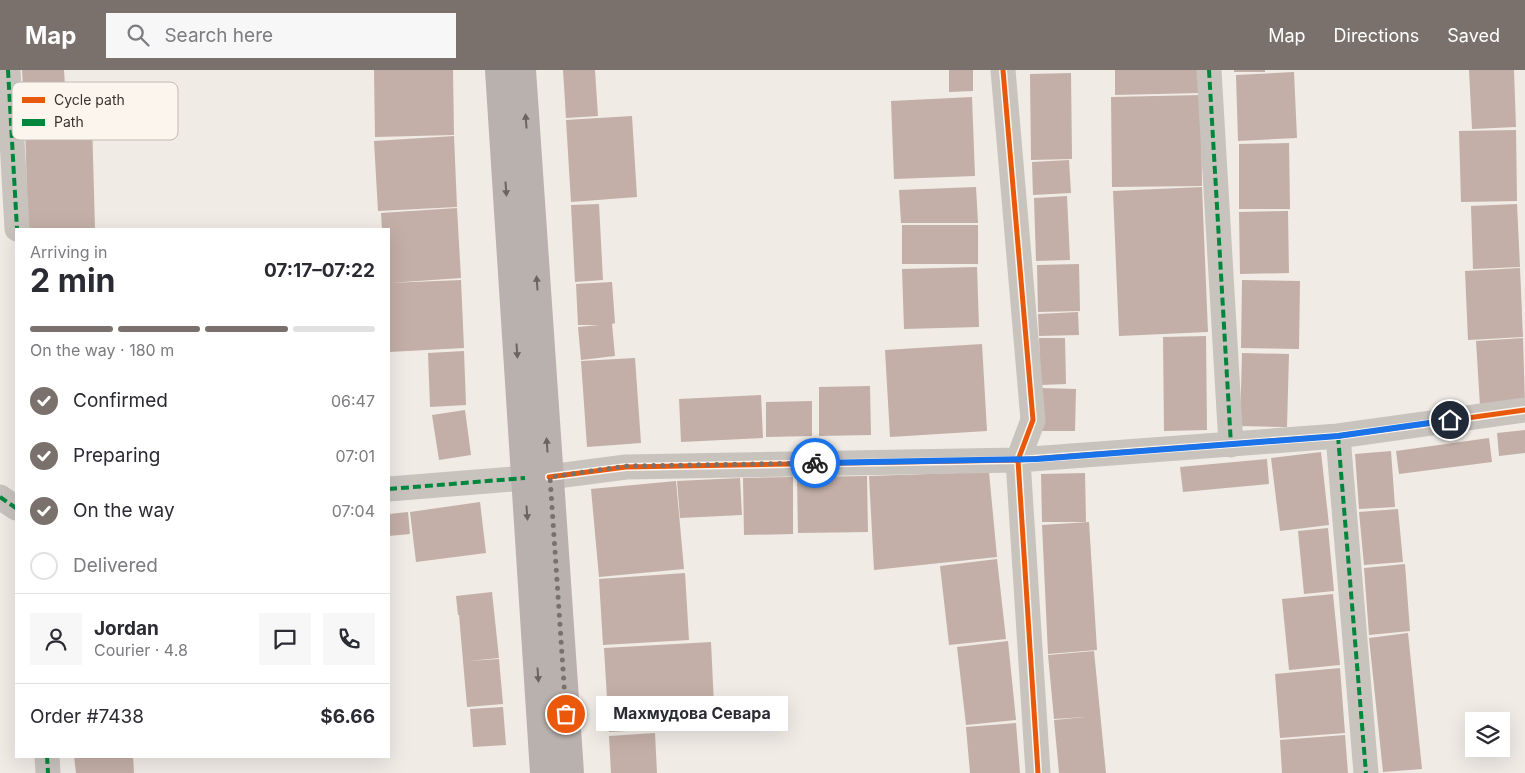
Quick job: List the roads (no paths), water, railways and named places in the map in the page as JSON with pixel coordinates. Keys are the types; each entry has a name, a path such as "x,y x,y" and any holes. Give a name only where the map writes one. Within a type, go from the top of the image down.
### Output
{"main road":[{"path":"499,70 537,477 570,773"},
{"path":"522,70 537,477 544,773"}],"street":[{"path":"8,70 17,228"},
{"path":"1002,70 1033,420 1018,460 1038,773"},
{"path":"1209,70 1231,445"},
{"path":"390,490 537,477 626,466 1018,460 1338,436 1525,410"},
{"path":"1338,436 1366,773"},
{"path":"0,497 15,507"},
{"path":"47,758 48,773"}],"place":[{"name":"Махмудова Севара","path":"566,714"}]}
